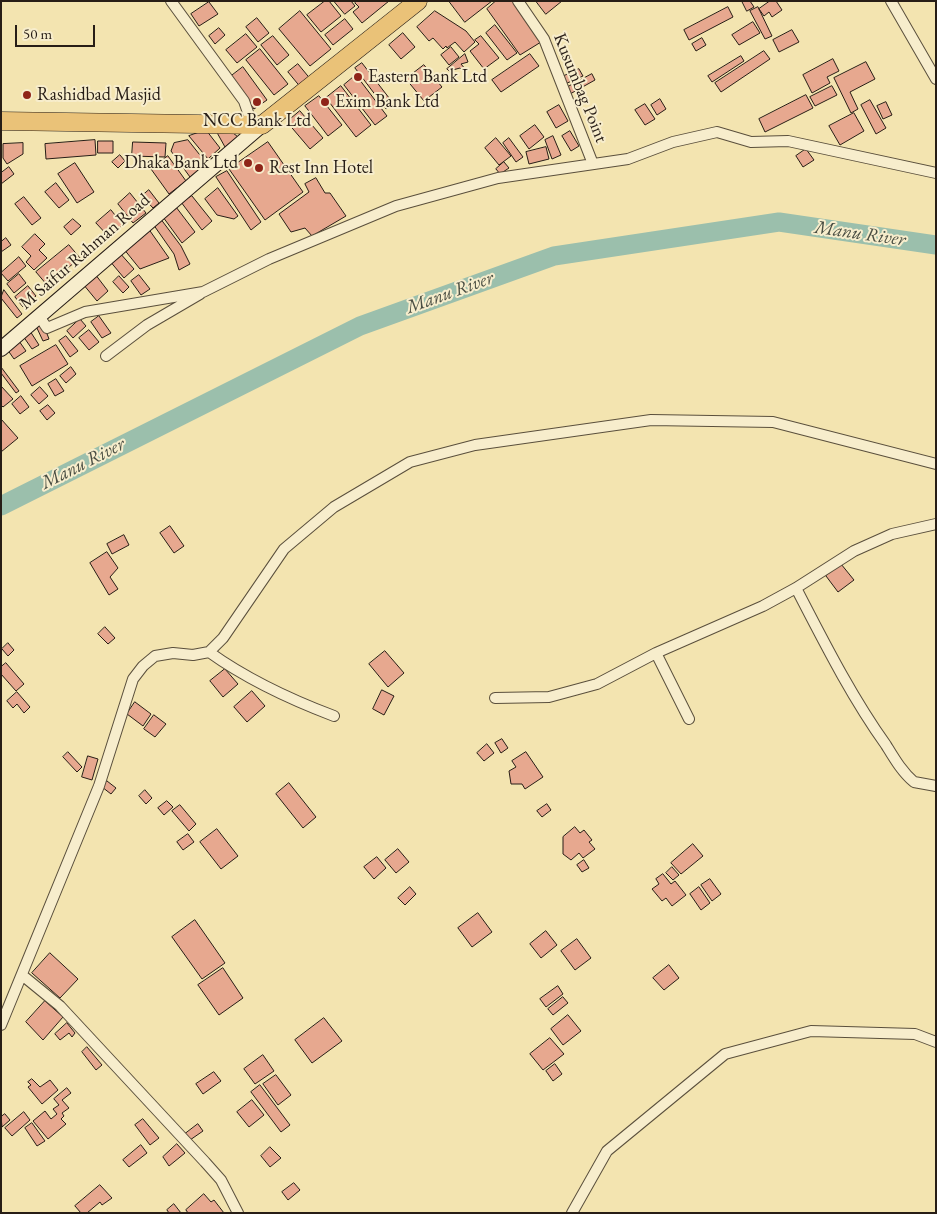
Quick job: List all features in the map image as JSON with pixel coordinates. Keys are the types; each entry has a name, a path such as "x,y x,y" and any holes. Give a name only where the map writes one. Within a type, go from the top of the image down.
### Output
{"highway":[{"path":"1,121 257,124 418,1"}],"main road":[{"name":"M Saifur Rahman Road","path":"1,349 257,124"}],"street":[{"path":"171,1 244,101 257,124"},
{"name":"Kusumbag Point","path":"518,1 544,39 593,164"},
{"path":"892,1 936,79"},
{"path":"106,356 147,325 202,292 269,259 396,206 498,178 628,160 673,142 717,132 751,142 788,141 936,173"},
{"path":"39,316 47,328 85,312 202,292"},
{"path":"1,1025 99,786 133,679 143,666 155,656 173,652 193,655 209,652 224,638 284,549 334,507 410,462 475,445 651,420 773,422 936,464"},
{"path":"495,698 549,697 597,684 656,653 764,606 854,551 892,534 936,524"},
{"path":"796,588 869,721 901,767 914,782 936,786"},
{"path":"209,652 249,679 292,700 334,716"},
{"path":"656,653 689,719"},
{"path":"22,975 60,1006 205,1162 221,1180 238,1213"},
{"path":"572,1213 607,1151 725,1054 812,1032 915,1034 936,1042"}],"building":[{"path":"325,1 329,1 341,16 321,32 307,15"},
{"path":"334,1 351,1 355,6 345,14"},
{"path":"357,1 389,1 362,23 353,12 359,7 355,3"},
{"path":"449,1 492,1 465,22"},
{"path":"496,1 514,1 541,42 520,55 487,9"},
{"path":"536,1 562,1 546,14"},
{"path":"742,1 750,1 754,7 747,11"},
{"path":"770,1 776,1 782,10 772,17 769,12 764,16 759,9"},
{"path":"209,2 218,14 199,26 191,14"},
{"path":"728,7 733,17 689,40 684,30"},
{"path":"758,7 772,36 765,39 750,11"},
{"path":"300,11 331,49 310,66 279,29"},
{"path":"435,11 466,31 475,42 464,52 455,42 443,49 433,38 429,41 417,27"},
{"path":"257,18 269,33 258,42 246,27"},
{"path":"345,19 353,29 333,45 325,35"},
{"path":"753,22 760,33 739,45 732,35"},
{"path":"495,25 517,53 507,60 486,33"},
{"path":"219,28 225,35 215,44 209,36"},
{"path":"792,30 799,42 779,52 773,40"},
{"path":"403,33 415,47 401,59 389,45"},
{"path":"246,34 257,47 237,63 226,50"},
{"path":"273,36 289,55 277,65 261,45"},
{"path":"481,36 499,58 484,69 470,51 479,44 475,40"},
{"path":"702,38 706,45 696,51 692,44"},
{"path":"451,47 459,57 449,65 441,55"},
{"path":"260,49 288,84 274,95 246,60"},
{"path":"764,51 770,59 721,92 715,83"},
{"path":"465,54 468,62 461,64 466,70 464,72 460,68 449,71 447,69"},
{"path":"530,54 539,66 501,92 492,80"},
{"path":"741,56 744,61 712,82 708,76"},
{"path":"833,59 839,71 827,77 830,83 812,93 803,75"},
{"path":"866,62 875,79 850,92 858,109 851,113 834,78"},
{"path":"362,63 393,103 386,109 355,68"},
{"path":"298,64 312,81 302,89 288,72"},
{"path":"424,65 442,87 424,101 406,79"},
{"path":"243,67 267,100 254,109 230,77"},
{"path":"579,69 583,76 565,84 562,77"},
{"path":"592,74 595,80 570,94 566,88"},
{"path":"356,75 387,116 375,125 344,85"},
{"path":"341,86 371,125 356,137 326,98"},
{"path":"832,86 837,95 815,106 810,97"},
{"path":"806,95 813,108 765,132 759,119"},
{"path":"319,96 342,125 328,136 305,106"},
{"path":"660,99 666,109 657,115 651,105"},
{"path":"870,100 886,128 876,134 861,105"},
{"path":"886,102 892,115 883,119 877,106"},
{"path":"645,104 655,119 645,125 635,110"},
{"path":"559,105 568,121 556,128 547,112"},
{"path":"300,111 323,138 310,149 287,122"},
{"path":"854,113 864,131 840,145 829,126"},
{"path":"535,125 544,137 529,149 520,136"},
{"path":"227,128 238,137 225,147 215,129"},
{"path":"206,130 220,148 208,159 189,136"},
{"path":"570,131 579,146 571,151 562,136"},
{"path":"553,136 561,155 552,159 545,140"},
{"path":"496,138 511,156 499,165 485,148"},
{"path":"509,138 523,157 516,162 503,143"},
{"path":"95,140 96,155 46,159 45,144"},
{"path":"188,140 207,164 190,177 171,151 174,143"},
{"path":"98,141 113,141 113,153 98,153"},
{"path":"133,142 166,143 165,157 132,156"},
{"path":"268,142 303,192 265,220 229,169"},
{"path":"23,143 23,154 7,164 3,158 3,144"},
{"path":"546,147 549,159 529,164 526,152"},
{"path":"806,149 814,160 803,167 796,156"},
{"path":"120,155 125,161 118,168 112,162"},
{"path":"168,156 186,181 169,194 151,169"},
{"path":"504,162 509,168 500,174 496,169"},
{"path":"75,163 94,192 77,203 58,174"},
{"path":"9,167 14,174 1,184 1,173"},
{"path":"227,171 261,222 251,230 216,177"},
{"path":"316,178 325,193 330,193 346,216 312,236 305,228 291,232 279,214 309,192 305,184"},
{"path":"56,183 69,200 59,208 45,192"},
{"path":"218,188 238,216 234,219 217,215 205,199"},
{"path":"149,190 159,203 153,208 142,196"},
{"path":"130,193 146,213 133,223 118,204"},
{"path":"192,196 212,221 202,230 181,202"},
{"path":"24,197 41,218 32,225 15,204"},
{"path":"176,207 195,232 182,243 163,217"},
{"path":"111,210 123,225 109,237 96,223"},
{"path":"160,218 181,246 190,264 179,270 174,254 153,224"},
{"path":"73,219 81,226 71,235 64,227"},
{"path":"148,228 169,258 140,269 123,248"},
{"path":"35,234 45,244 39,250 47,258 34,270 26,262 31,256 22,247"},
{"path":"6,238 11,245 1,252 1,242"},
{"path":"69,245 80,258 47,285 36,272"},
{"path":"119,252 134,269 124,278 109,260"},
{"path":"19,257 26,266 8,281 1,273"},
{"path":"19,274 26,283 14,293 7,284"},
{"path":"95,274 108,291 97,301 83,284"},
{"path":"139,275 150,289 141,295 131,281"},
{"path":"119,276 129,287 123,293 113,282"},
{"path":"28,286 36,296 23,307 15,297"},
{"path":"4,290 22,314 17,318 1,298"},
{"path":"99,316 111,333 102,338 91,322"},
{"path":"80,319 86,326 73,338 67,331"},
{"path":"43,323 49,339 43,341 36,326"},
{"path":"89,330 99,342 89,350 79,338"},
{"path":"30,331 39,345 32,349 23,336"},
{"path":"66,336 78,351 70,357 59,341"},
{"path":"19,341 26,351 14,359 7,349"},
{"path":"56,345 68,364 32,386 20,366"},
{"path":"1,367 19,391 16,393 1,373"},
{"path":"71,367 76,374 66,383 60,376"},
{"path":"56,379 64,391 55,396 48,384"},
{"path":"1,386 13,399 3,407 1,405"},
{"path":"40,387 48,396 39,404 31,395"},
{"path":"21,396 29,407 20,414 12,404"},
{"path":"48,405 55,413 47,420 40,411"},
{"path":"1,419 18,438 1,452"},
{"path":"170,526 184,546 174,553 160,533"},
{"path":"124,535 129,545 112,554 107,544"},
{"path":"107,552 118,568 110,577 118,589 109,595 90,563"},
{"path":"841,564 854,580 838,592 826,576"},
{"path":"105,627 115,638 108,644 98,634"},
{"path":"8,643 14,650 8,656 2,649"},
{"path":"385,651 404,673 388,687 369,664"},
{"path":"6,663 24,684 16,691 1,674 1,667"},
{"path":"225,669 238,684 223,697 210,681"},
{"path":"382,690 394,696 384,715 373,709"},
{"path":"252,691 265,706 247,722 234,707"},
{"path":"17,692 30,707 24,713 17,704 13,708 7,701"},
{"path":"135,702 151,714 143,726 127,714"},
{"path":"154,715 166,724 155,737 144,729"},
{"path":"502,739 508,748 501,753 495,743"},
{"path":"487,744 494,753 484,761 477,753"},
{"path":"68,752 82,767 77,772 63,757"},
{"path":"526,752 543,777 525,789 522,784 511,784 509,771 516,767 512,761"},
{"path":"88,756 98,759 92,780 82,777"},
{"path":"107,781 116,788 111,794 102,787"},
{"path":"289,783 316,817 303,828 276,794"},
{"path":"145,790 152,798 146,804 139,796"},
{"path":"167,801 173,807 164,815 158,808"},
{"path":"547,804 551,810 542,817 537,811"},
{"path":"180,805 196,824 189,831 172,811"},
{"path":"575,827 580,833 584,830 592,840 589,842 595,849 583,858 579,853 571,860 563,854 563,837"},
{"path":"217,829 238,856 221,869 200,842"},
{"path":"188,834 194,842 183,850 177,842"},
{"path":"693,844 703,856 681,874 671,863"},
{"path":"398,849 409,862 396,873 385,860"},
{"path":"377,857 386,868 374,879 364,867"},
{"path":"584,860 589,868 582,872 577,865"},
{"path":"672,867 679,875 673,880 666,873"},
{"path":"663,874 671,884 675,881 686,895 672,906 666,898 662,901 652,889 659,884 656,879"},
{"path":"710,879 721,894 712,901 701,885"},
{"path":"410,887 416,894 405,905 398,898"},
{"path":"699,887 710,903 701,910 690,894"},
{"path":"478,913 492,932 472,947 458,928"},
{"path":"195,920 225,963 202,979 172,937"},
{"path":"546,931 557,945 541,958 530,944"},
{"path":"577,939 591,958 575,970 561,951"},
{"path":"50,953 78,979 60,998 32,973"},
{"path":"669,965 679,978 664,990 653,978"},
{"path":"223,968 243,998 219,1015 198,985"},
{"path":"558,986 563,994 546,1007 540,999"},
{"path":"563,997 568,1003 553,1015 548,1009"},
{"path":"45,1001 63,1017 43,1040 26,1022"},
{"path":"568,1015 581,1031 563,1045 551,1029"},
{"path":"324,1018 342,1041 312,1063 295,1040"},
{"path":"67,1023 75,1033 72,1037 69,1033 60,1040 55,1034"},
{"path":"550,1038 564,1054 543,1070 530,1054"},
{"path":"87,1047 102,1065 96,1070 82,1052"},
{"path":"263,1055 274,1071 255,1084 244,1069"},
{"path":"555,1064 562,1074 553,1081 546,1071"},
{"path":"214,1072 221,1081 203,1094 196,1084"},
{"path":"276,1075 291,1095 278,1105 263,1084"},
{"path":"32,1079 40,1087 50,1080 58,1090 42,1104 28,1087 31,1085 28,1082"},
{"path":"260,1085 290,1125 281,1132 251,1092"},
{"path":"67,1088 71,1093 62,1100 69,1108 62,1113 64,1116 61,1119 66,1124 48,1139 33,1121 45,1111 51,1119 57,1114 53,1109 59,1105 54,1099"},
{"path":"252,1100 264,1115 249,1127 237,1112"},
{"path":"24,1112 30,1120 12,1136 5,1128"},
{"path":"5,1114 10,1120 2,1127 1,1117"},
{"path":"143,1119 159,1138 150,1145 135,1125"},
{"path":"32,1123 45,1141 37,1146 25,1128"},
{"path":"198,1124 203,1131 190,1140 185,1134"},
{"path":"177,1144 185,1153 169,1166 163,1157"},
{"path":"141,1145 147,1153 129,1167 123,1160"},
{"path":"270,1147 281,1158 270,1167 261,1156"},
{"path":"294,1183 300,1190 288,1200 282,1192"},
{"path":"100,1185 112,1198 102,1205 100,1202 87,1213 81,1213 75,1206"},
{"path":"204,1194 211,1202 214,1200 224,1213 188,1213 186,1210"},
{"path":"174,1204 181,1213 169,1213 167,1210"}],"waterway":[{"name":"Manu River","path":"1,506 360,326 554,256 779,222 936,245"}],"place":[{"name":"Eastern Bank Ltd","path":"358,77"},
{"name":"Rashidbad Masjid","path":"27,95"},
{"name":"NCC Bank Ltd","path":"257,102"},
{"name":"Exim Bank Ltd","path":"325,102"},
{"name":"Dhaka Bank Ltd","path":"248,163"},
{"name":"Rest Inn Hotel","path":"259,168"}]}
